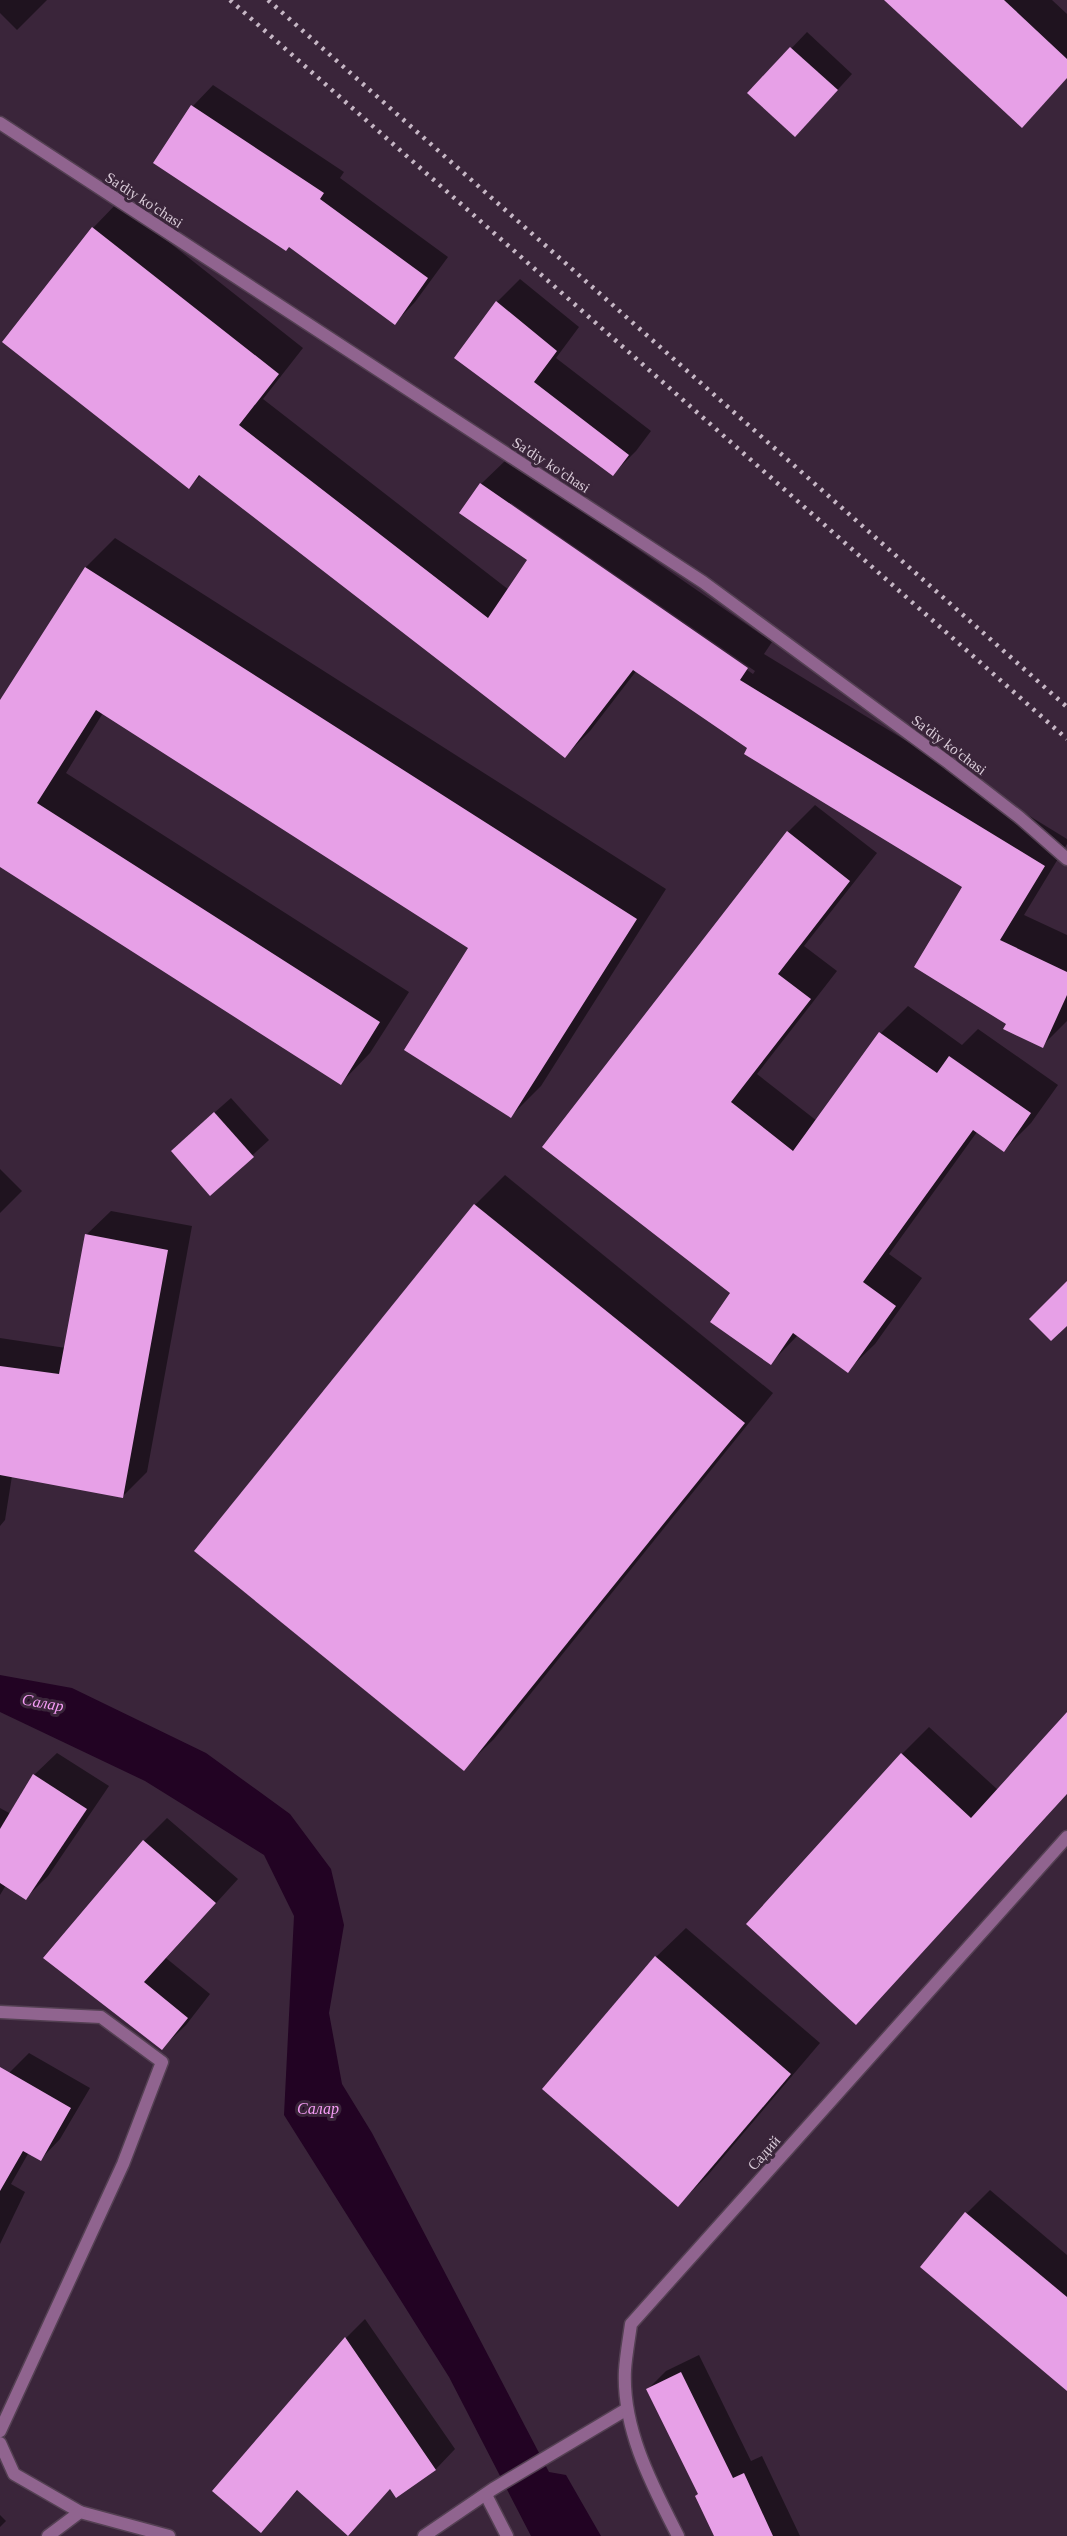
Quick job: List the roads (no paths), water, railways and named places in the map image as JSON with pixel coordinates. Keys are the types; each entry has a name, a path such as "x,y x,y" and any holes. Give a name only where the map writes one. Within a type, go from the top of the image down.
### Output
{"street":[{"name":"Sa'diy ko'chasi","path":"0,123 703,582 993,796 1067,859"},
{"name":"Садий","path":"678,2536 641,2457 627,2409 625,2372 631,2324 1067,1837"},
{"path":"0,2012 100,2017 162,2062 123,2164 0,2432"},
{"path":"424,2536 490,2492 627,2409"},
{"path":"0,2443 14,2474 80,2512 169,2536"},
{"path":"490,2492 507,2536"},
{"path":"48,2536 80,2512"}],"water":[{"name":"Салар","path":"0,1675 72,1688 206,1753 290,1814 331,1869 344,1925 329,2013 342,2084 372,2133 549,2472 566,2475 601,2536 531,2536 449,2377 284,2115 294,1916 264,1855 145,1781 0,1712"}],"railway":[{"path":"230,0 1067,739"},
{"path":"268,0 1067,707"}]}
